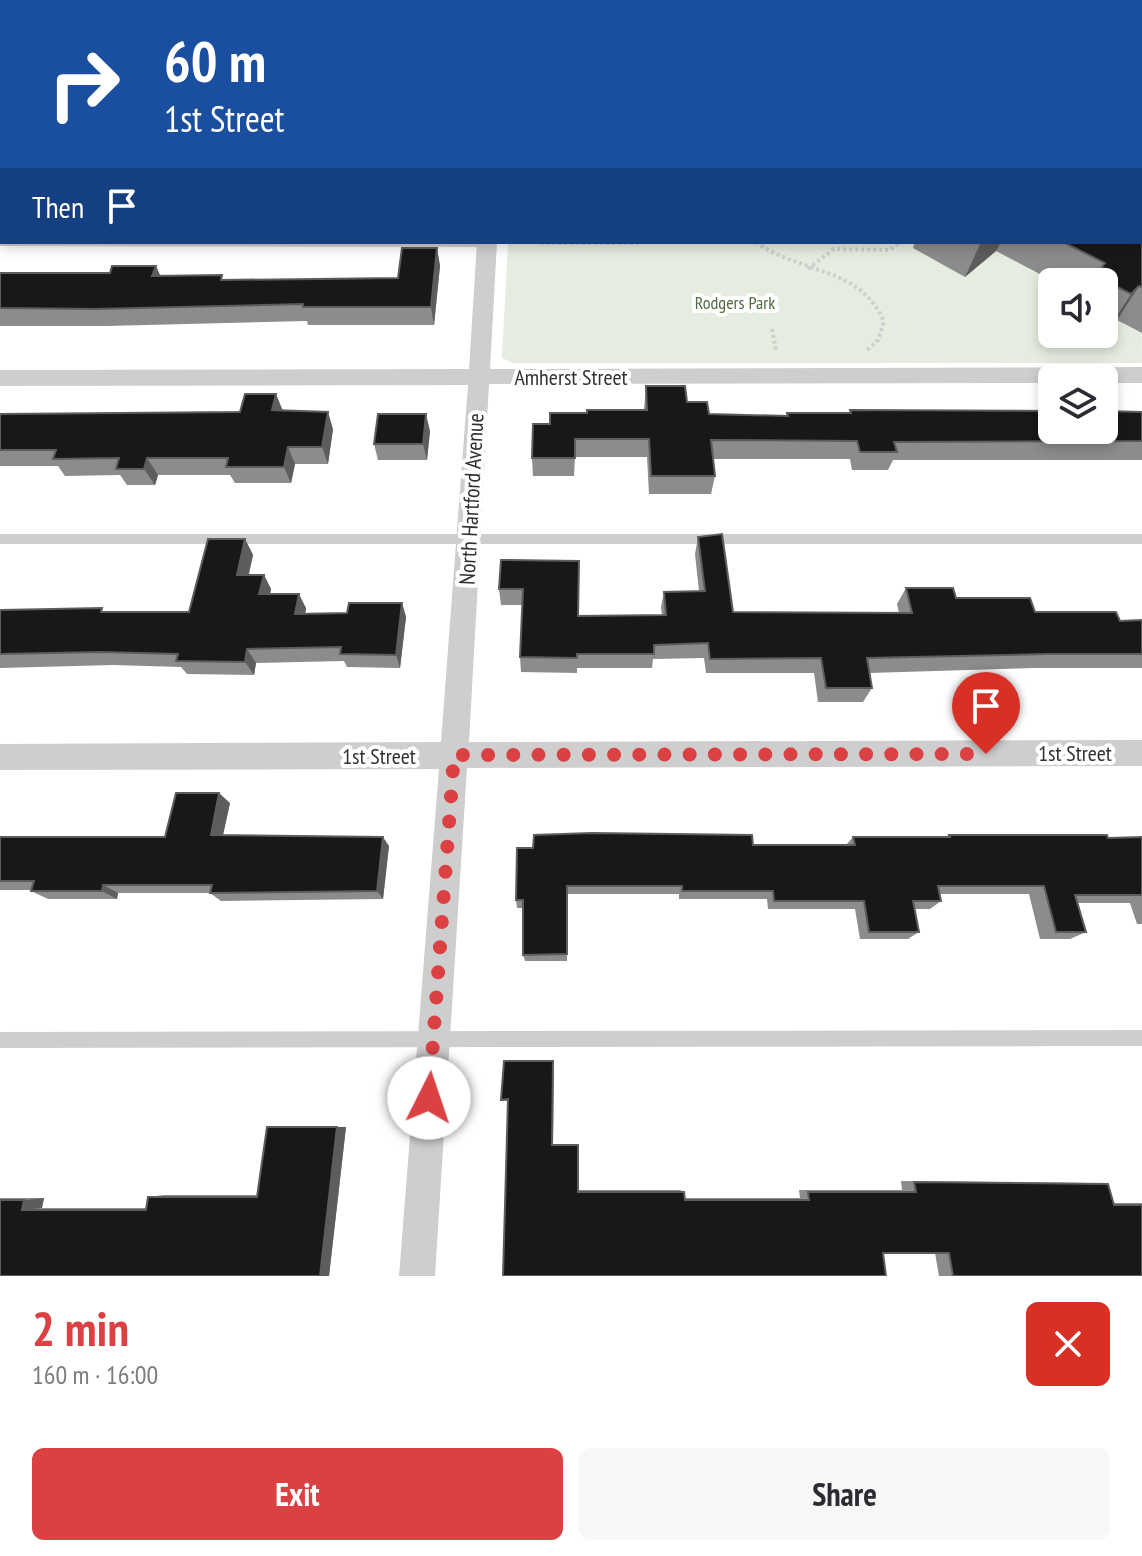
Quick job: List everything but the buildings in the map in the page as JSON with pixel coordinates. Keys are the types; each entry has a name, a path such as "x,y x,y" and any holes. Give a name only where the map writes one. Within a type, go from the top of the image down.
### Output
{"street":[{"name":"North Hartford Avenue","path":"417,1276 487,244"},
{"name":"Amherst Street","path":"0,378 1142,375"},
{"name":"1st Street","path":"0,757 1142,753"}],"lane":[{"path":"0,539 1142,539"},
{"path":"0,1040 1142,1038"}],"path":[{"path":"759,244 772,254 807,269 861,287 877,303 884,322 882,332 871,348 863,353"},
{"path":"807,269 834,249 890,250 898,244"},
{"path":"772,329 777,358"}],"green space":[{"name":"Rodgers Park","path":"508,244 1141,244 1142,363 513,363 502,358"}],"route":[{"path":"429,1098 454,755 986,754"}]}
